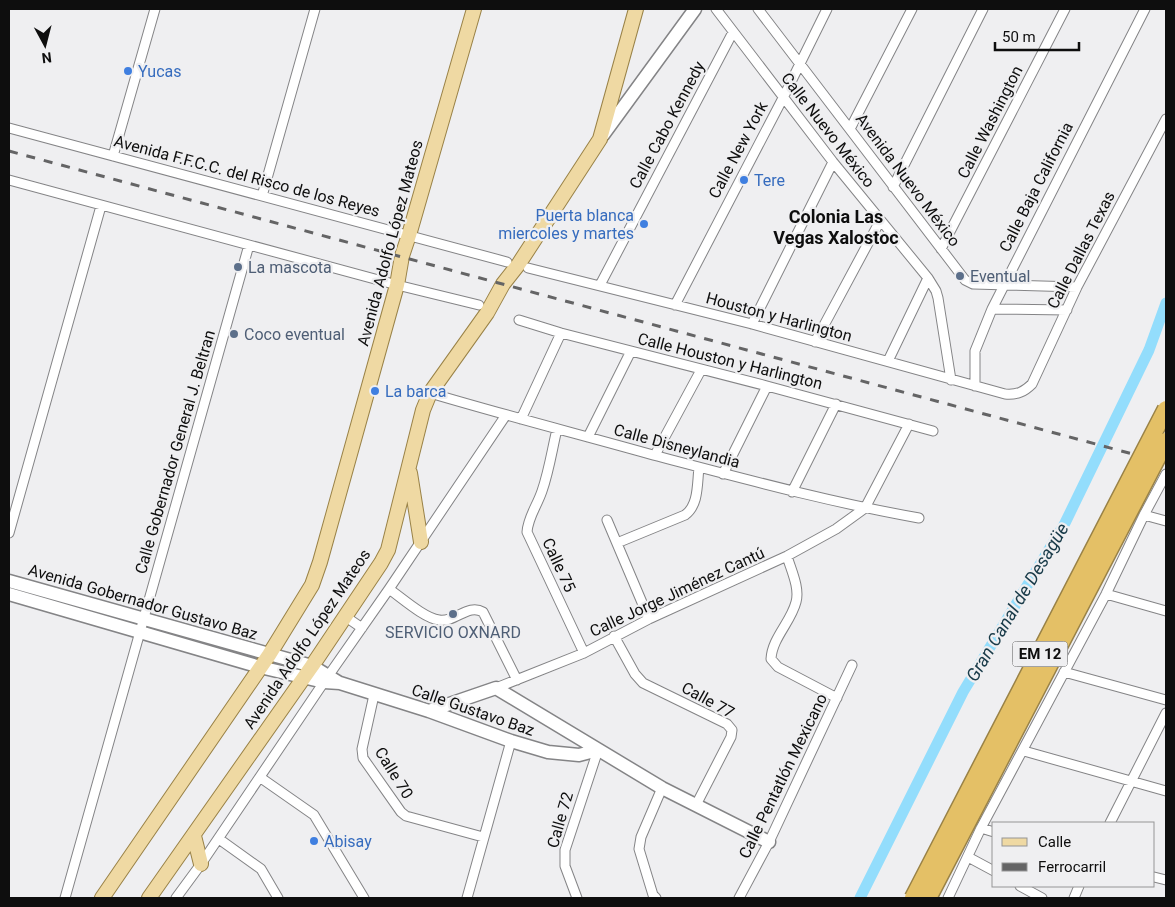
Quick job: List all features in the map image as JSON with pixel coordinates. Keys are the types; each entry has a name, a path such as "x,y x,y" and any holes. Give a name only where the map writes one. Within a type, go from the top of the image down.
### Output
{"highway":[{"name":"EM 12","path":"913,898 1166,410"},
{"name":"EM 12","path":"928,898 1166,441"}],"main road":[{"name":"Avenida Adolfo López Mateos","path":"102,898 269,654 312,585 397,285 402,256 474,9"},
{"name":"Avenida Adolfo López Mateos","path":"149,898 374,576 388,550 423,410 430,393 487,313 503,284 518,265 600,139 636,9"},
{"path":"409,468 421,542"},
{"path":"194,836 201,864"}],"street":[{"path":"113,156 155,9"},
{"path":"262,196 315,9"},
{"path":"600,139 695,9"},
{"name":"Calle Nuevo México","path":"716,9 880,222 928,278 938,298 951,380"},
{"name":"Avenida Nuevo México","path":"758,9 962,277 969,283 1077,287"},
{"name":"Calle New York","path":"675,305 827,9"},
{"path":"850,130 912,9"},
{"path":"893,187 983,9"},
{"name":"Calle Washington","path":"941,249 1065,9"},
{"name":"Calle Baja California","path":"975,386 975,351 1003,284 1145,9"},
{"name":"Calle Cabo Kennedy","path":"600,285 733,32"},
{"name":"Calle Dallas Texas","path":"1022,393 1032,384 1077,287 1166,119"},
{"name":"Avenida F.F.C.C. del Risco de los Reyes","path":"9,128 506,262"},
{"path":"752,324 833,162"},
{"path":"9,180 479,306"},
{"path":"9,533 101,206"},
{"path":"814,342 880,222"},
{"name":"Calle Gobernador General J. Beltran","path":"65,898 250,245"},
{"name":"Houston y Harlington","path":"528,268 752,324 1005,394 1022,393"},
{"path":"888,361 928,278"},
{"path":"992,309 1067,310"},
{"name":"Calle Houston y Harlington","path":"519,320 561,333 933,431"},
{"path":"521,419 561,333"},
{"path":"588,437 630,351"},
{"path":"656,455 701,370"},
{"path":"723,474 768,386"},
{"name":"Calle Disneylandia","path":"430,393 792,492 919,518"},
{"path":"792,492 836,404"},
{"path":"176,898 261,778 326,678 389,589 506,415"},
{"path":"865,508 909,424"},
{"name":"Calle 75","path":"556,429 542,493 528,522 527,532 584,653"},
{"path":"617,543 691,511 694,505 699,468"},
{"path":"948,898 981,828 1106,594 1166,474"},
{"name":"Calle Jorge Jiménez Cantú","path":"496,688 584,653 649,619 787,556 836,528 865,508"},
{"path":"1144,515 1166,522"},
{"path":"607,520 649,619"},
{"path":"787,556 797,591 796,602 773,648 771,659 778,667 837,698"},
{"name":"Avenida Gobernador Gustavo Baz","path":"9,581 269,654"},
{"path":"389,589 430,618 440,621 451,619 472,609 478,609 483,612 517,680"},
{"name":"Avenida Gobernador Gustavo Baz","path":"9,594 260,667"},
{"path":"1106,594 1166,611"},
{"path":"346,617 362,628"},
{"name":"Calle 77","path":"614,636 635,674 643,683 727,724 732,730 731,737 696,805"},
{"name":"Calle Gustavo Baz","path":"269,654 312,666 326,678"},
{"name":"Calle Pentatlón Mexicano","path":"739,898 769,842 852,665"},
{"name":"Calle Gustavo Baz","path":"260,667 303,678 326,678 429,711 511,741 561,754 579,755 598,750"},
{"path":"1064,672 1166,700"},
{"path":"429,711 496,688"},
{"name":"Calle Gustavo Baz","path":"496,688 662,788 769,842"},
{"name":"Calle 70","path":"374,694 362,749 364,758 401,812 406,816 484,837"},
{"path":"1111,822 1166,713"},
{"path":"468,898 511,741"},
{"name":"Calle 72","path":"577,898 565,866 565,850 598,750"},
{"path":"1024,750 1166,791"},
{"path":"261,778 314,815 364,898"},
{"path":"656,898 653,895 639,849 641,837 662,788"},
{"path":"981,828 992,831"},
{"path":"219,839 261,869 278,898"},
{"path":"968,857 992,870"},
{"path":"1022,887 1042,898"}],"waterway":[{"name":"Gran Canal de Desagüe","path":"860,898 963,692 1065,523 1149,350 1166,303"}],"railway":[{"path":"9,151 1166,463"}],"place":[{"name":"Yucas","path":"128,71"},
{"name":"Tere","path":"744,180"},
{"name":"Puerta blanca miercoles y martes","path":"644,224"},
{"name":"La mascota","path":"238,267"},
{"name":"Eventual","path":"960,276"},
{"name":"Coco eventual","path":"234,334"},
{"name":"La barca","path":"375,391"},
{"name":"SERVICIO OXNARD","path":"453,614"},
{"name":"Abisay","path":"314,841"}],"district":[{"name":"Colonia Las Vegas Xalostoc","path":"836,226"}]}
